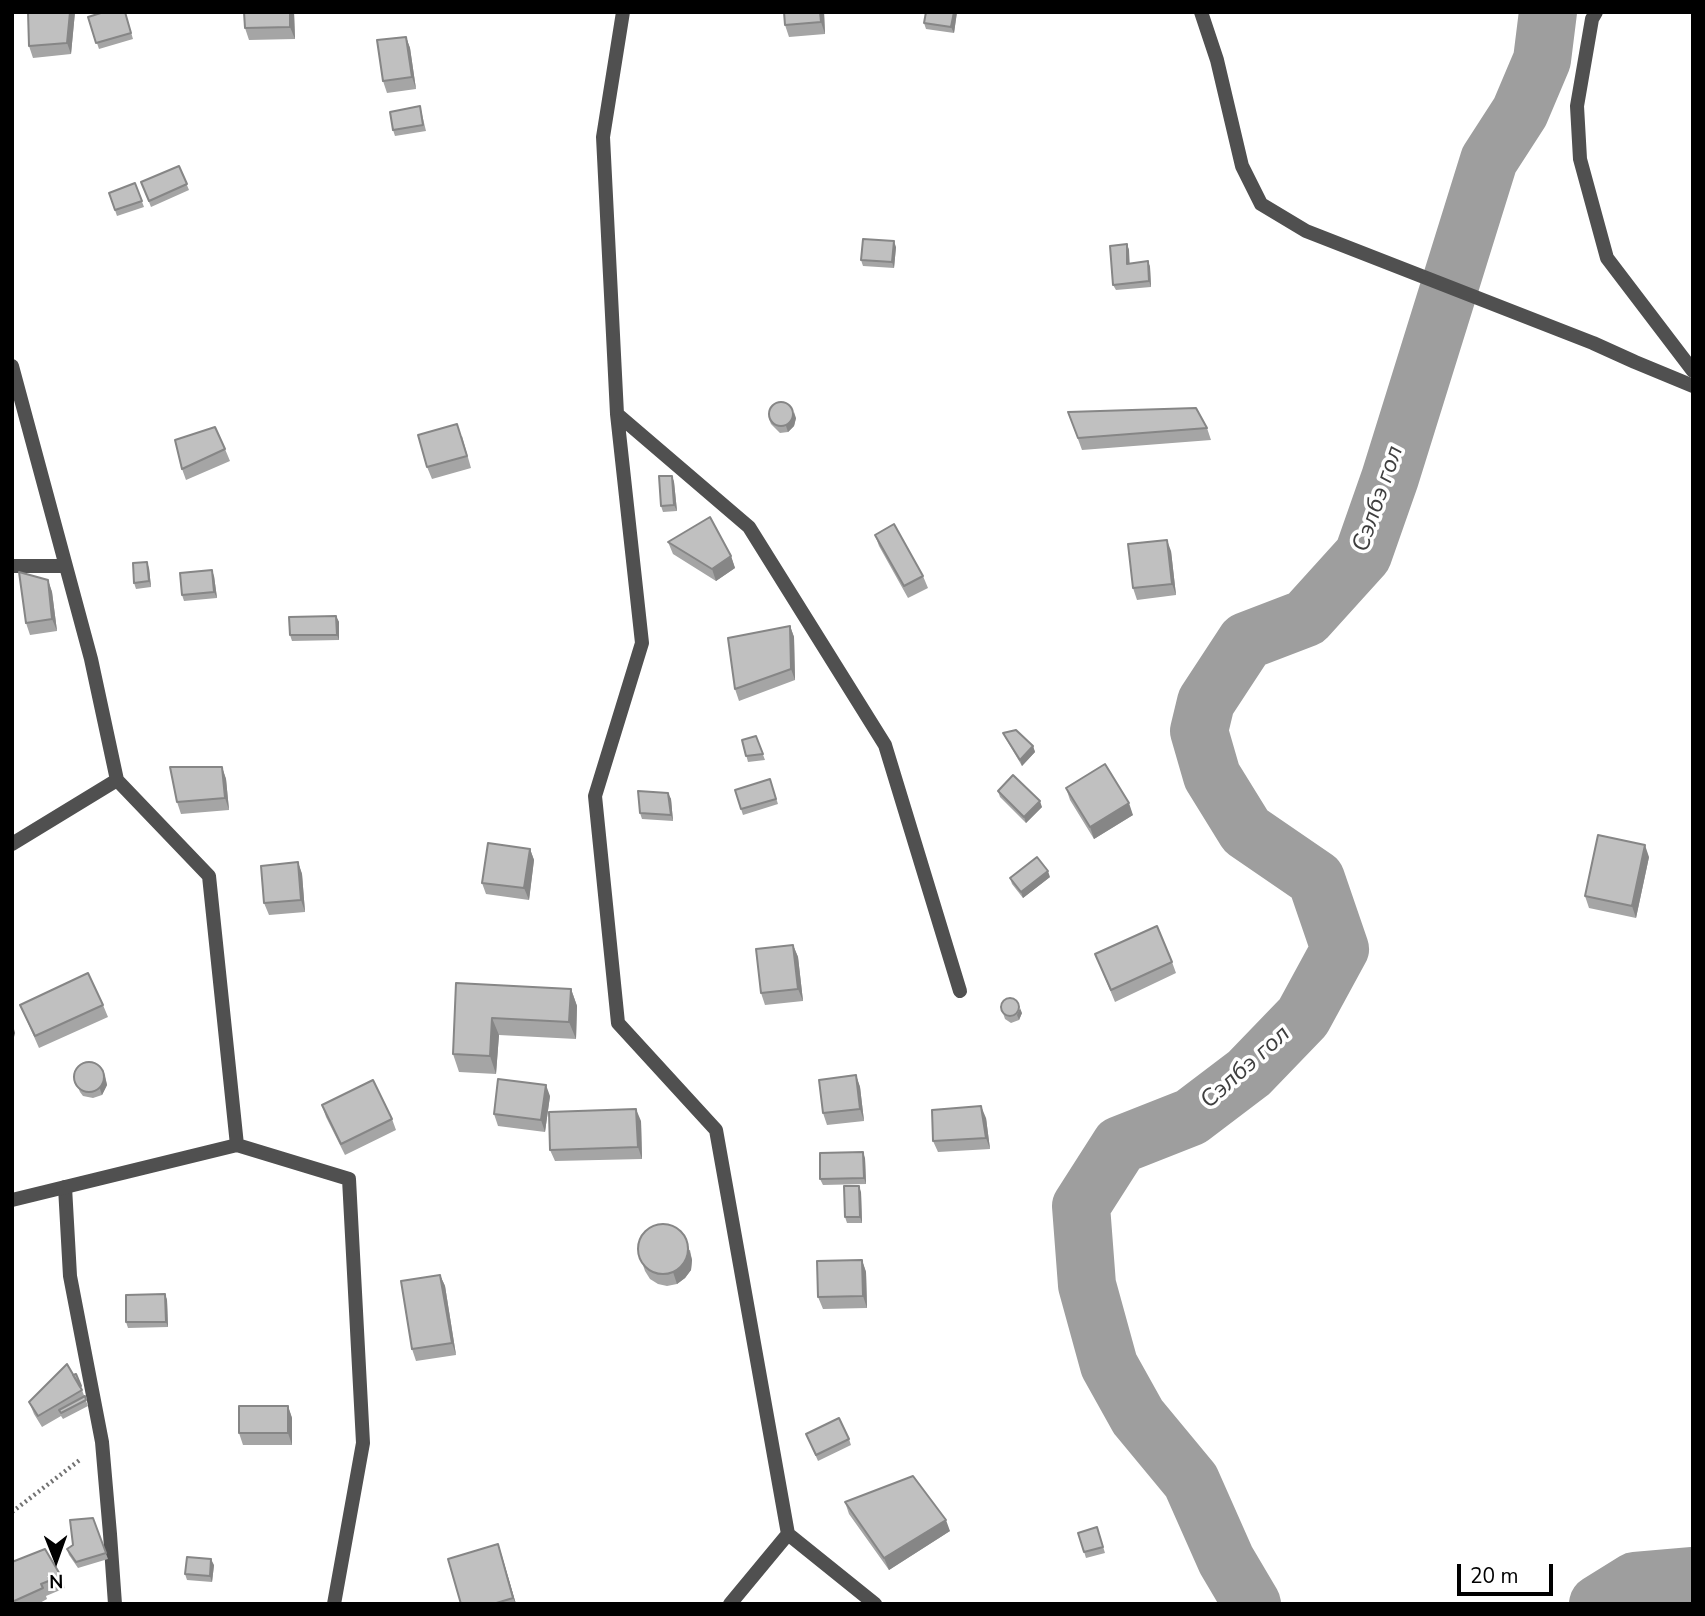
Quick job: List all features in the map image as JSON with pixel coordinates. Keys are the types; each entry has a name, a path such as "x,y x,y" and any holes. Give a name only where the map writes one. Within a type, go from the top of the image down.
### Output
{"street":[{"path":"623,12 603,137 617,414 642,643 595,796 618,1023 716,1130 788,1534 875,1604"},
{"path":"1200,12 1217,60 1242,166 1261,204 1306,231 1593,343 1693,386"},
{"path":"1596,12 1592,19 1577,106 1580,159 1607,258 1693,371"},
{"path":"12,366 90,659 117,780 209,876 237,1145"},
{"path":"617,414 749,527 885,745 960,990"},
{"path":"12,566 66,566"},
{"path":"12,844 117,780"},
{"path":"12,1200 237,1145 349,1179 363,1444 334,1604"},
{"path":"65,1187 69,1276 102,1442 114,1604"},
{"path":"730,1604 788,1534"}],"path":[{"path":"12,1512 102,1442"}],"building":[{"path":"28,12 70,12 67,43 29,46"},
{"path":"104,12 125,12 131,33 96,43 88,17"},
{"path":"244,12 290,12 290,27 245,28"},
{"path":"784,12 820,12 821,22 785,25"},
{"path":"926,12 954,12 951,27 924,23"},
{"path":"406,37 412,77 383,81 377,40"},
{"path":"420,106 423,125 393,130 390,112"},
{"path":"179,166 187,184 149,201 141,182"},
{"path":"135,183 142,201 115,210 109,193"},
{"path":"863,239 894,241 892,262 861,260"},
{"path":"1127,244 1127,264 1148,261 1149,281 1113,285 1110,246"},
{"path":"781,402 790,405 793,414 790,423 781,426 772,423 769,414 772,405"},
{"path":"1196,408 1207,428 1078,438 1068,412"},
{"path":"457,424 467,456 427,467 418,435"},
{"path":"215,427 225,449 182,469 175,440"},
{"path":"659,476 672,476 674,505 661,506"},
{"path":"710,517 731,556 712,569 668,542"},
{"path":"894,524 923,576 904,586 875,535"},
{"path":"1167,540 1172,584 1133,588 1128,544"},
{"path":"147,562 149,581 134,583 133,563"},
{"path":"212,570 214,592 182,595 180,573"},
{"path":"19,572 48,580 52,619 26,623"},
{"path":"336,616 337,635 290,635 289,617"},
{"path":"790,626 791,669 735,689 728,638"},
{"path":"1016,730 1033,746 1020,760 1003,733"},
{"path":"756,736 763,754 746,756 742,740"},
{"path":"1105,764 1129,803 1090,827 1066,788"},
{"path":"170,767 222,767 225,798 177,802"},
{"path":"1013,775 1040,801 1024,817 998,791"},
{"path":"770,779 776,799 741,809 735,790"},
{"path":"638,791 668,793 671,815 640,813"},
{"path":"1598,835 1645,845 1632,906 1585,896"},
{"path":"488,843 530,849 524,888 482,883"},
{"path":"1037,857 1048,871 1021,892 1010,878"},
{"path":"298,862 301,900 264,903 261,866"},
{"path":"1157,926 1172,962 1111,990 1095,954"},
{"path":"793,945 798,989 761,993 756,949"},
{"path":"88,973 103,1005 35,1036 20,1005"},
{"path":"456,983 571,989 569,1022 492,1018 490,1056 453,1054"},
{"path":"1010,998 1016,1001 1019,1007 1016,1013 1010,1016 1004,1013 1001,1007 1004,1001"},
{"path":"89,1062 100,1066 104,1077 100,1088 89,1092 78,1088 74,1077 78,1066"},
{"path":"856,1075 860,1109 823,1113 819,1080"},
{"path":"498,1079 546,1085 541,1120 494,1114"},
{"path":"373,1080 392,1119 341,1144 322,1105"},
{"path":"981,1106 986,1138 933,1141 932,1110"},
{"path":"636,1109 638,1147 550,1150 549,1112"},
{"path":"863,1152 864,1178 820,1179 820,1153"},
{"path":"844,1186 859,1186 860,1217 845,1217"},
{"path":"663,1224 680,1232 688,1249 680,1266 663,1274 646,1266 638,1249 646,1232"},
{"path":"862,1260 863,1296 818,1297 817,1261"},
{"path":"440,1275 452,1343 412,1349 401,1281"},
{"path":"165,1294 166,1322 126,1322 126,1295"},
{"path":"67,1364 82,1390 38,1416 29,1402"},
{"path":"85,1396 86,1400 61,1413 59,1410"},
{"path":"239,1406 288,1406 288,1433 239,1433"},
{"path":"839,1418 849,1439 816,1455 806,1434"},
{"path":"913,1476 946,1520 884,1558 845,1502"},
{"path":"93,1518 106,1553 76,1562 67,1549 73,1545 70,1520"},
{"path":"1097,1527 1103,1547 1084,1552 1078,1533"},
{"path":"498,1544 513,1598 493,1604 461,1604 448,1559"},
{"path":"45,1549 61,1576 41,1584 43,1588 12,1602 12,1562"},
{"path":"187,1557 211,1559 210,1576 185,1574"}],"waterway":[{"name":"Сэлбэ гол","path":"1252,1604 1226,1560 1191,1481 1138,1417 1109,1365 1087,1285 1081,1206 1120,1145 1191,1117 1249,1073 1303,1017 1340,949 1316,879 1246,831 1212,776 1199,731 1206,702 1246,641 1306,618 1363,555 1390,478 1489,160 1520,112 1542,60 1548,12"},
{"name":"Сэлбэ гол","path":"1598,1604 1635,1581 1693,1576"}]}
